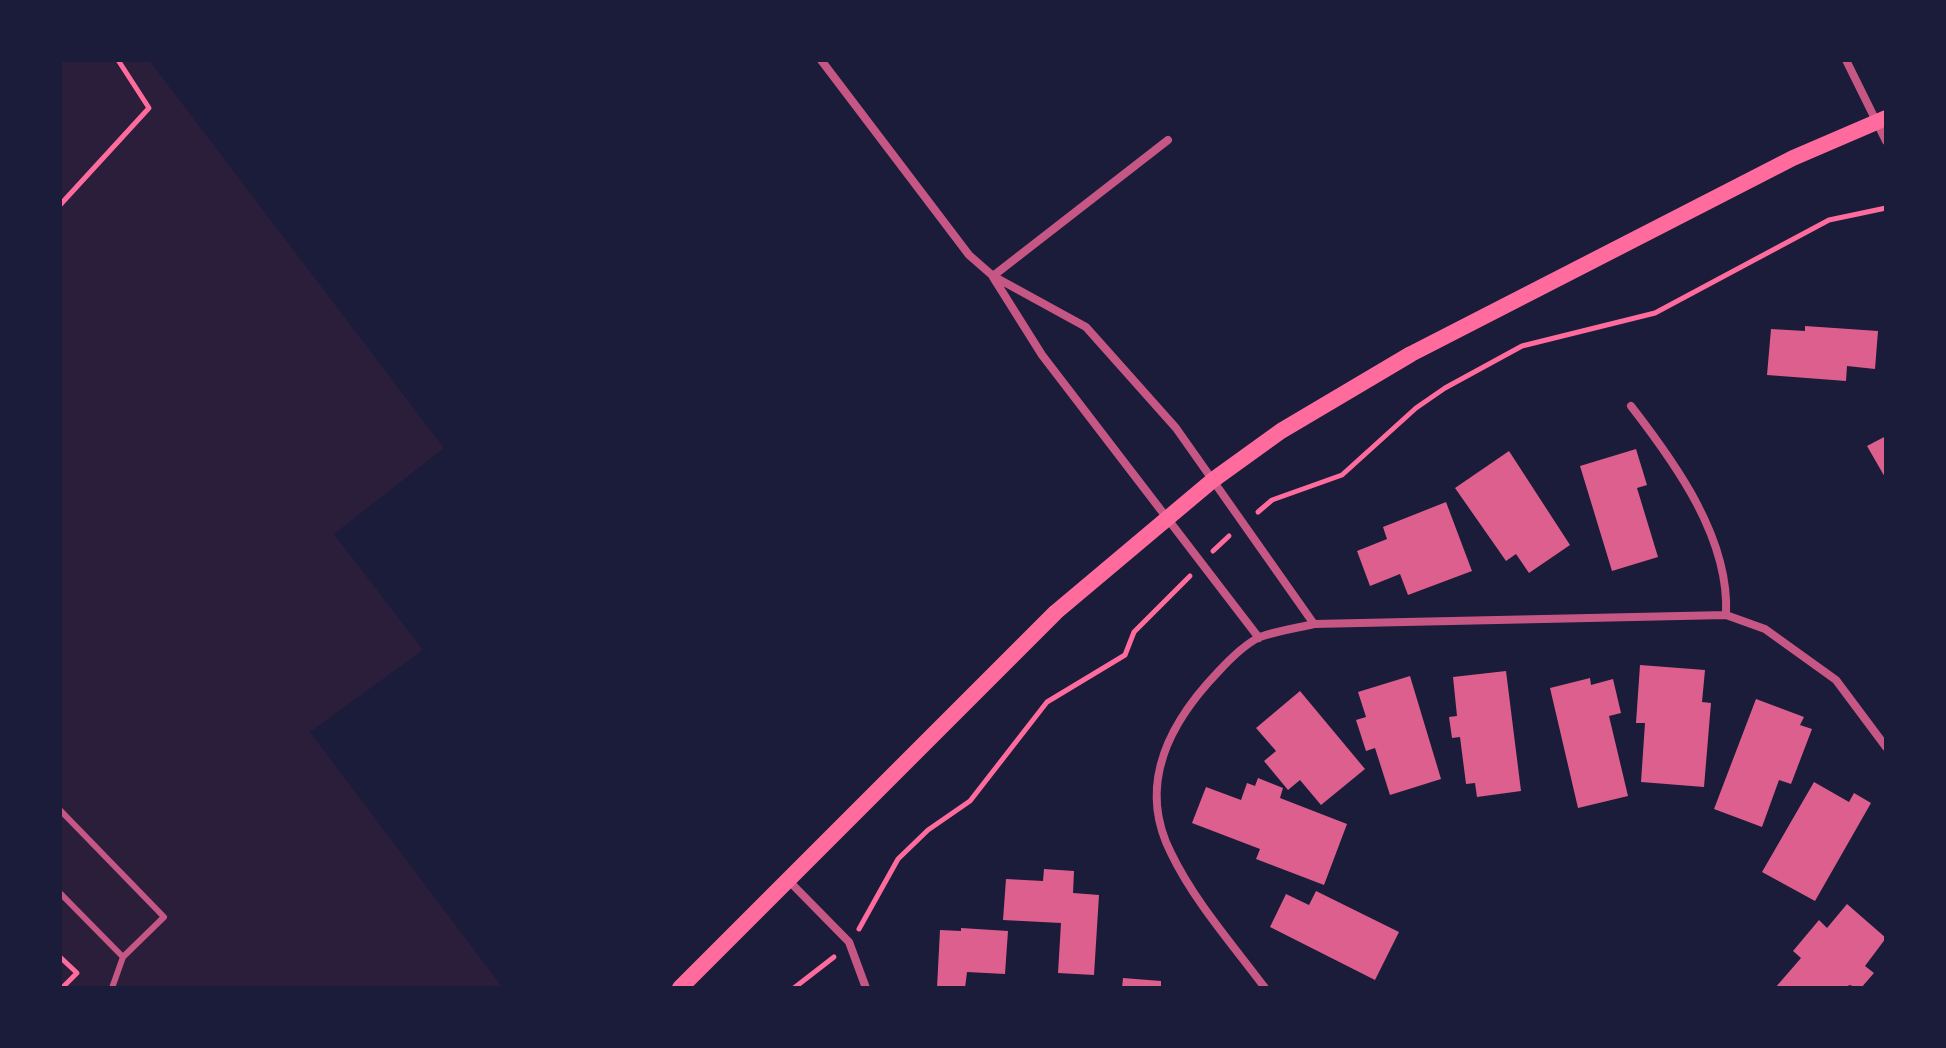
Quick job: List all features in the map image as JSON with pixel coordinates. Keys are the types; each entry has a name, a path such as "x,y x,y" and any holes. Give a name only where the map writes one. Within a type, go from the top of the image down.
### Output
{"main road":[{"path":"680,988 1056,612 1164,518 1213,480 1281,431 1411,354 1793,158 1881,120"}],"street":[{"path":"821,60 969,255 993,276 1086,327 1176,428 1314,624"},
{"path":"1846,60 1881,120 1886,141"},
{"path":"993,276 1168,140"},
{"path":"993,276 1042,355 1259,638"},
{"path":"1631,406 1669,455 1703,517 1727,589 1726,615"},
{"path":"1265,988 1170,852 1158,814 1157,791 1170,733 1196,695 1229,661 1259,638 1314,624 1726,615 1765,629 1836,680 1886,747"},
{"path":"788,879 849,942 866,988"}],"lane":[{"path":"60,810 164,917 123,957 112,988"},
{"path":"60,893 123,957"}],"path":[{"path":"60,205 149,108 147,100 118,60"},
{"path":"794,988 820,971 849,942 864,923 898,859 928,830 970,801 1047,702 1125,655 1134,632 1201,563 1272,500 1342,475 1416,408 1445,388 1522,346 1655,313 1829,220 1886,208"},
{"path":"60,957 77,973 62,988"}],"shaded area":[{"path":"60,60 149,60 444,448 334,534 423,650 310,732 503,988 60,988"}],"building":[{"path":"1805,326 1878,331 1875,369 1847,366 1846,381 1767,375 1771,329 1805,331"},
{"path":"1886,436 1886,479 1867,446"},
{"path":"1636,449 1647,485 1637,488 1658,557 1612,571 1580,466"},
{"path":"1509,451 1570,545 1529,573 1516,554 1506,561 1455,488"},
{"path":"1446,502 1472,571 1408,595 1400,574 1370,586 1357,551 1387,539 1383,527"},
{"path":"1640,665 1705,670 1702,702 1711,703 1704,787 1641,782 1645,723 1636,723"},
{"path":"1506,671 1521,791 1477,797 1475,783 1466,784 1460,737 1452,738 1449,717 1457,716 1453,677"},
{"path":"1410,676 1441,779 1390,795 1375,748 1366,751 1356,720 1366,717 1358,692"},
{"path":"1590,678 1591,685 1613,679 1621,713 1609,716 1628,796 1578,808 1550,688"},
{"path":"1300,691 1365,769 1321,805 1300,780 1288,790 1264,761 1276,751 1256,728"},
{"path":"1756,699 1804,717 1800,725 1812,729 1791,784 1779,780 1762,827 1714,809"},
{"path":"1258,778 1283,788 1280,798 1347,824 1324,885 1256,859 1260,849 1192,823 1206,787 1241,800 1247,783 1255,786"},
{"path":"1814,782 1849,802 1854,793 1871,803 1815,901 1762,872"},
{"path":"1044,869 1074,871 1073,893 1099,895 1094,975 1058,973 1061,923 1003,920 1006,879 1043,881"},
{"path":"1316,891 1399,932 1375,980 1270,927 1286,894 1309,905"},
{"path":"1847,904 1886,938 1865,966 1874,973 1861,988 1849,985 1847,988 1775,988 1801,958 1793,951 1819,920 1827,928"},
{"path":"961,928 1008,931 1005,974 967,972 965,988 937,988 940,930 961,931"},
{"path":"1123,978 1161,981 1161,988 1122,988"}]}
